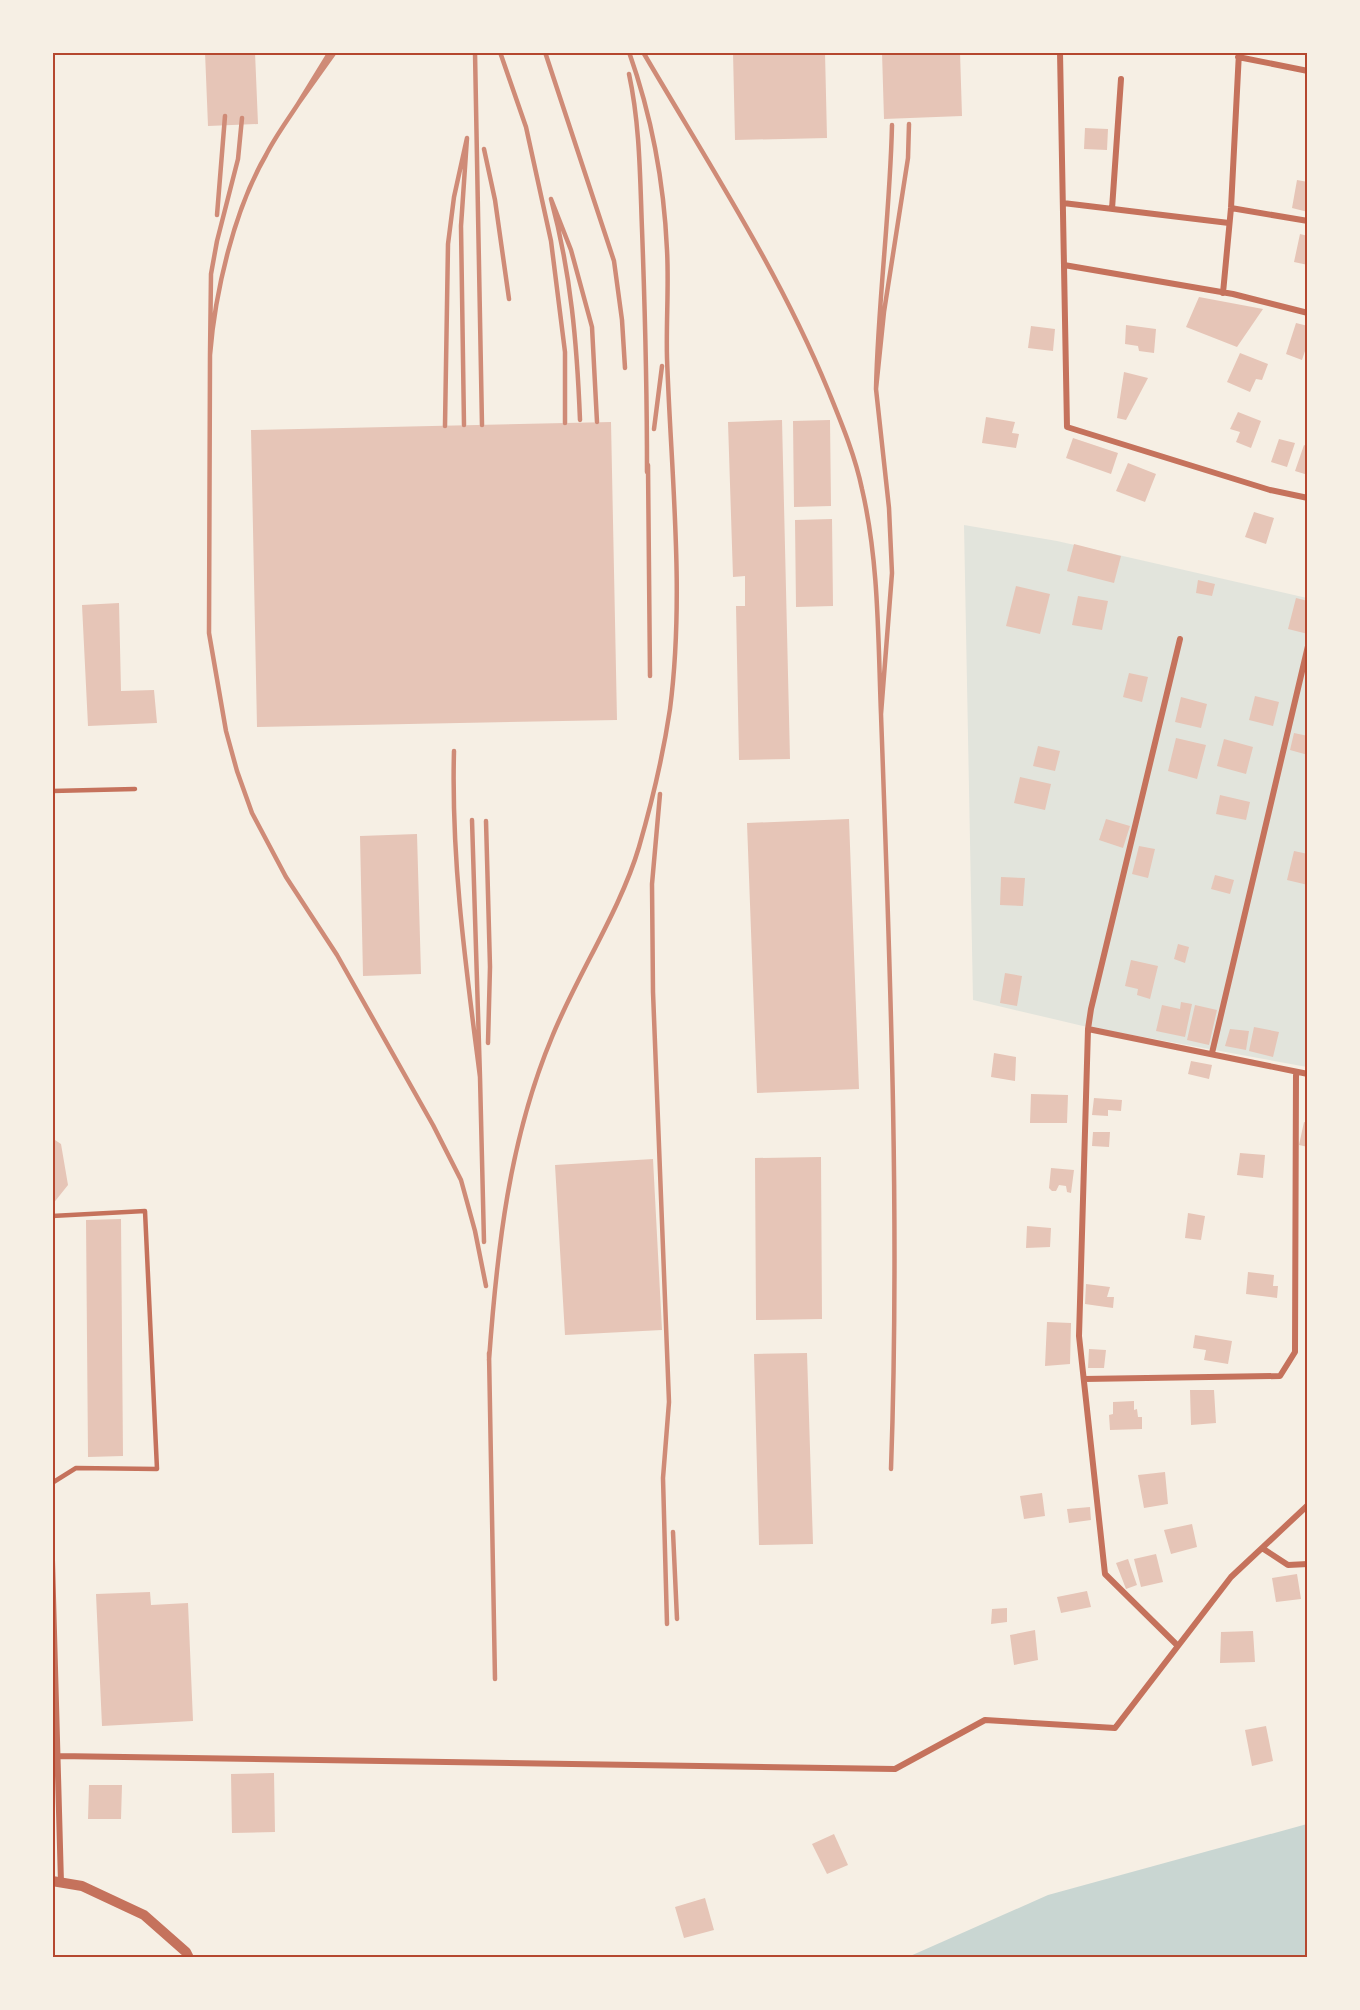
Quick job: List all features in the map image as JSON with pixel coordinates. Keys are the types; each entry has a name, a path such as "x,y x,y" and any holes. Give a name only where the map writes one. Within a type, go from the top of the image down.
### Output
{"street":[{"path":"1060,52 1067,427 1270,490 1308,498"},
{"path":"1223,293 1231,208 1239,55 1308,71"},
{"path":"1112,208 1121,80"},
{"path":"1063,203 1229,223"},
{"path":"1231,208 1308,221"},
{"path":"1065,265 1223,293 1308,313"},
{"path":"1178,1646 1105,1574 1079,1336 1088,1029 1180,639"},
{"path":"1212,1053 1308,646"},
{"path":"1088,1029 1308,1074"},
{"path":"1084,1379 1280,1376 1295,1353 1296,1072"},
{"path":"58,1756 895,1769 985,1720 1115,1728 1231,1577 1308,1505"},
{"path":"1262,1548 1288,1565 1308,1564"},
{"path":"52,1560 58,1756 57,1882 82,1887 144,1915 186,1952 189,1958"}],"lane":[{"path":"52,791 135,789"},
{"path":"52,1216 145,1211 157,1469 76,1468 52,1483"}],"shaded area":[{"path":"964,525 1057,541 1307,598 1307,1067 1083,1026 973,1000"},
{"path":"1307,1824 1307,1957 908,1957 1048,1895"}],"building":[{"path":"205,52 255,52 258,124 208,126"},
{"path":"733,52 825,52 827,138 735,140"},
{"path":"882,52 960,52 962,116 884,119"},
{"path":"1085,128 1108,129 1107,150 1084,149"},
{"path":"1297,180 1308,182 1308,212 1292,208"},
{"path":"1300,234 1308,236 1308,265 1294,262"},
{"path":"1199,297 1263,309 1237,347 1186,327"},
{"path":"1296,323 1308,326 1308,342 1302,360 1286,354"},
{"path":"1126,325 1156,329 1154,353 1139,351 1138,346 1125,344"},
{"path":"1031,326 1055,329 1053,351 1028,348"},
{"path":"1240,353 1268,364 1262,380 1256,379 1250,392 1227,382"},
{"path":"1124,372 1148,378 1126,420 1117,418"},
{"path":"1238,412 1261,421 1251,448 1236,442 1240,432 1230,429"},
{"path":"986,417 1015,422 1012,433 1019,434 1016,448 982,443"},
{"path":"782,420 790,759 739,760 736,606 745,606 745,576 733,577 728,422"},
{"path":"830,420 831,506 794,507 793,421"},
{"path":"611,422 617,720 257,727 251,430"},
{"path":"1073,438 1118,453 1111,474 1066,458"},
{"path":"1279,439 1295,443 1287,467 1271,462"},
{"path":"1304,445 1308,447 1308,475 1295,471"},
{"path":"1128,463 1156,474 1145,502 1116,491"},
{"path":"1254,512 1274,518 1266,544 1245,537"},
{"path":"832,519 833,606 796,607 795,520"},
{"path":"1074,544 1121,556 1114,583 1067,571"},
{"path":"1198,580 1215,584 1212,596 1196,593"},
{"path":"1016,586 1050,594 1040,634 1006,626"},
{"path":"1078,596 1108,601 1102,630 1072,625"},
{"path":"1296,598 1308,601 1308,634 1288,629"},
{"path":"119,603 121,691 154,690 157,723 88,726 82,605"},
{"path":"1129,673 1148,677 1142,702 1123,697"},
{"path":"1255,696 1279,702 1273,726 1249,720"},
{"path":"1181,697 1207,704 1201,728 1175,722"},
{"path":"1294,733 1308,736 1308,755 1290,750"},
{"path":"1176,738 1206,745 1197,779 1168,771"},
{"path":"1224,739 1253,747 1246,774 1217,766"},
{"path":"1038,746 1060,751 1055,771 1033,766"},
{"path":"1020,777 1051,784 1045,810 1014,803"},
{"path":"1220,795 1250,802 1246,820 1216,814"},
{"path":"849,819 859,1089 757,1093 747,823"},
{"path":"1106,819 1130,826 1123,848 1099,840"},
{"path":"417,834 421,974 363,976 360,836"},
{"path":"1139,846 1155,849 1148,878 1132,874"},
{"path":"1294,851 1308,854 1308,885 1287,880"},
{"path":"1215,875 1234,880 1230,894 1211,889"},
{"path":"1001,877 1025,878 1023,906 1000,905"},
{"path":"1178,944 1189,947 1185,963 1174,959"},
{"path":"1131,960 1158,966 1150,999 1137,995 1138,989 1125,986"},
{"path":"1005,973 1022,976 1017,1006 1000,1003"},
{"path":"1181,1002 1192,1004 1185,1037 1156,1031 1162,1005 1180,1009"},
{"path":"1195,1005 1217,1010 1209,1045 1187,1040"},
{"path":"1254,1027 1279,1032 1273,1057 1249,1051"},
{"path":"1230,1029 1249,1031 1246,1050 1225,1046"},
{"path":"994,1053 1016,1057 1015,1081 991,1077"},
{"path":"1191,1061 1212,1065 1209,1079 1188,1074"},
{"path":"1031,1094 1068,1095 1067,1123 1030,1123"},
{"path":"1094,1098 1122,1100 1121,1111 1108,1110 1108,1116 1092,1115"},
{"path":"1304,1122 1308,1123 1308,1147 1299,1145"},
{"path":"1093,1132 1110,1132 1109,1147 1092,1146"},
{"path":"52,1138 61,1144 68,1185 52,1205"},
{"path":"1240,1153 1265,1155 1263,1178 1237,1175"},
{"path":"821,1157 822,1319 756,1320 755,1158"},
{"path":"653,1159 662,1330 565,1335 555,1165"},
{"path":"1051,1168 1074,1170 1071,1193 1067,1192 1066,1186 1059,1185 1056,1191 1049,1188"},
{"path":"1188,1213 1205,1216 1201,1240 1185,1238"},
{"path":"121,1219 123,1456 88,1457 86,1220"},
{"path":"1027,1226 1051,1228 1050,1247 1026,1248"},
{"path":"1248,1272 1274,1275 1273,1286 1278,1286 1277,1298 1246,1294"},
{"path":"1086,1284 1110,1287 1107,1297 1114,1297 1113,1308 1085,1304"},
{"path":"1047,1322 1071,1323 1070,1364 1045,1366"},
{"path":"1195,1335 1232,1341 1228,1364 1204,1360 1206,1350 1193,1348"},
{"path":"1089,1349 1106,1350 1104,1368 1088,1368"},
{"path":"807,1353 813,1544 759,1545 754,1354"},
{"path":"1190,1390 1214,1390 1216,1423 1191,1425"},
{"path":"1134,1401 1134,1410 1137,1409 1138,1417 1142,1417 1142,1429 1110,1430 1109,1415 1113,1414 1113,1402"},
{"path":"1165,1472 1168,1504 1144,1508 1138,1475"},
{"path":"1042,1493 1045,1516 1024,1519 1020,1496"},
{"path":"1090,1507 1091,1520 1069,1523 1067,1509"},
{"path":"1192,1524 1197,1547 1171,1554 1164,1530"},
{"path":"1156,1554 1163,1582 1141,1587 1134,1559"},
{"path":"1128,1559 1137,1585 1126,1589 1116,1563"},
{"path":"1297,1574 1301,1599 1276,1602 1272,1578"},
{"path":"1087,1591 1091,1607 1061,1613 1057,1597"},
{"path":"150,1592 151,1605 188,1603 193,1721 102,1726 96,1594"},
{"path":"1007,1608 1007,1622 991,1624 992,1609"},
{"path":"1035,1630 1038,1660 1014,1665 1010,1635"},
{"path":"1253,1631 1255,1662 1220,1663 1221,1632"},
{"path":"1266,1726 1273,1761 1252,1766 1245,1730"},
{"path":"274,1773 275,1832 232,1833 231,1774"},
{"path":"89,1785 122,1785 121,1819 88,1819"},
{"path":"834,1834 848,1865 827,1874 812,1844"},
{"path":"705,1898 714,1930 684,1938 675,1907"}],"railway":[{"path":"330,52 298,104 335,52"},
{"path":"475,52 482,425"},
{"path":"500,52 526,127 551,241 565,352 565,423"},
{"path":"545,52 614,261 622,320 625,368"},
{"path":"489,1360 496,1278 507,1196 525,1115 552,1037 631,871 653,796 670,709 677,578 667,358 667,250 656,150 629,52"},
{"path":"643,52 742,218 788,303 809,346 847,439 859,476 872,544 877,601 881,714 892,573 889,508 876,389"},
{"path":"629,74 640,171 646,350 647,472"},
{"path":"242,118 238,159 211,274 210,355 221,279 244,201 273,142 298,104"},
{"path":"217,215 225,116"},
{"path":"892,125 876,389 884,312 908,158 909,124"},
{"path":"445,426 448,244 454,197 467,138 461,226 464,425"},
{"path":"484,149 495,200 509,299"},
{"path":"580,420 572,309 564,254 551,199 571,250 592,327 597,422"},
{"path":"210,355 209,633 226,731 237,771 252,813 286,877 337,955 433,1125 461,1180 475,1231 486,1286"},
{"path":"654,429 662,366"},
{"path":"648,465 650,676"},
{"path":"881,714 894,1186 894,1375 891,1469"},
{"path":"454,751 457,874 480,1077 472,820"},
{"path":"660,794 652,884 653,992 669,1402 663,1478 667,1624"},
{"path":"486,821 490,967 488,1043"},
{"path":"480,1077 484,1242"},
{"path":"489,1353 495,1679"},
{"path":"673,1532 677,1619"}]}
